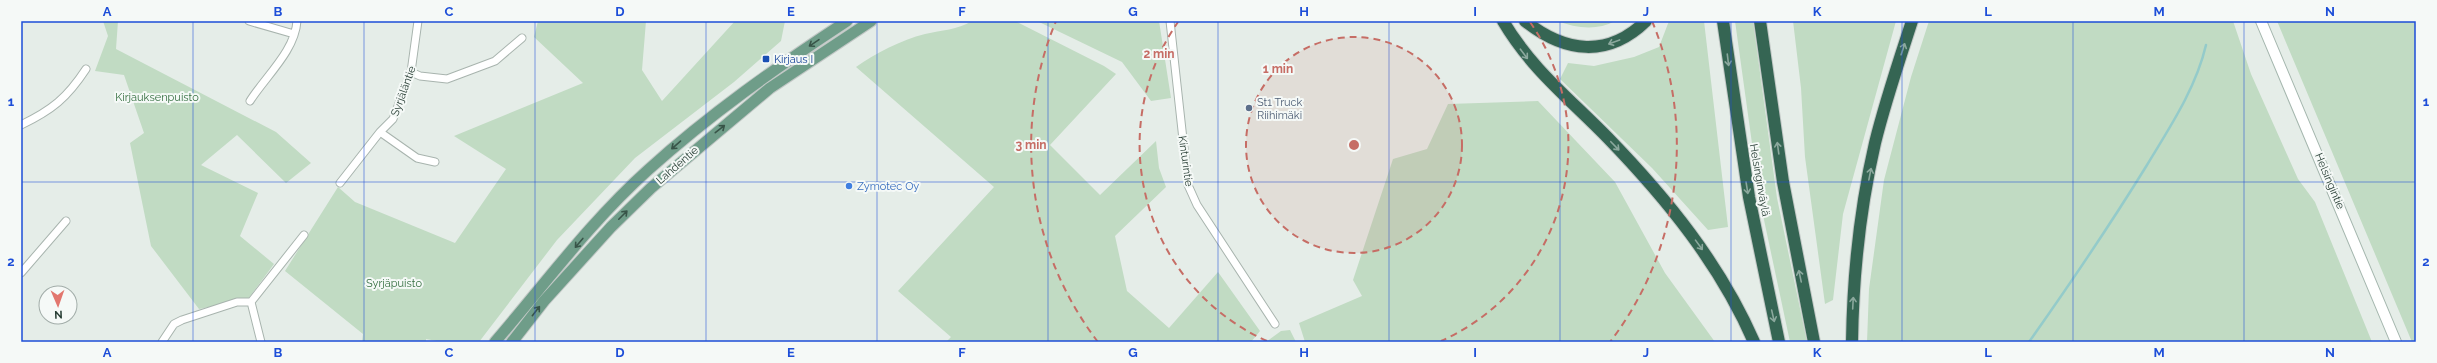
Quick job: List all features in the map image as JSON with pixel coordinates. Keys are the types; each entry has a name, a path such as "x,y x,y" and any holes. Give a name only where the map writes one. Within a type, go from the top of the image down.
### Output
{"highway":[{"path":"1503,21 1538,71 1607,137 1672,208 1707,257 1737,306 1754,342"},
{"path":"1525,21 1559,42 1586,47 1609,44 1624,39 1646,21"},
{"name":"Helsinginväylä","path":"1723,21 1749,197 1779,342"},
{"name":"Helsinginväylä","path":"1760,21 1782,182 1814,342"},
{"path":"1852,342 1855,274 1861,220 1875,143 1912,21"}],"main road":[{"name":"Lahdentie","path":"495,342 604,213 647,171 730,101 847,21"},
{"name":"Lahdentie","path":"512,342 549,296 611,228 651,188 770,88 870,21"},
{"name":"Helsingintie","path":"2261,21 2396,342"}],"street":[{"path":"249,21 294,34"},
{"path":"250,101 286,51 294,34 297,21"},
{"name":"Syrjäläntie","path":"340,183 380,132 393,119 411,72 418,21"},
{"name":"Kinturintie","path":"1170,21 1188,184 1197,205 1275,324"},
{"path":"411,72 420,76 447,79 495,61 522,38"},
{"path":"21,125 56,105 71,91 86,69"},
{"path":"380,132 417,158 436,162"},
{"path":"21,273 66,221"},
{"path":"251,302 304,235"},
{"path":"162,342 174,324 182,320 236,302 251,302"},
{"path":"251,302 261,342"}],"green space":[{"name":"Kirjauksenpuisto","path":"103,21 118,21 116,49 276,132 311,163 286,183 237,135 201,165 258,193 240,236 274,264 248,299 199,309 151,246 130,143 144,133 124,75 95,71 108,36"},
{"name":"Syrjäpuisto","path":"538,21 646,21 642,70 662,101 735,21 785,21 781,41 734,82 635,158 557,240 479,342 442,342 426,339 426,342 362,342 363,334 285,271 338,187 355,202 455,243 506,169 454,136 583,83 534,37"},
{"path":"972,21 1015,21 1104,66 1116,74 1050,145 1100,195 1156,141 1159,168 1166,187 1115,236 1127,291 1169,328 1218,272 1260,331 1251,342 946,342 951,337 898,291 994,187 856,67 898,43 925,34 955,28"},
{"path":"1037,21 1159,21 1171,98 1151,101 1122,62"},
{"path":"1557,21 1615,21 1601,26 1579,27"},
{"path":"1669,21 1704,21 1728,227 1708,230 1652,168 1560,79 1568,63 1594,66 1634,57 1659,47"},
{"path":"1735,21 1753,21 1777,198 1807,342 1790,342 1760,201"},
{"path":"1793,21 1896,21 1843,214 1833,300 1825,304 1805,157 1801,88"},
{"path":"1929,21 2233,21 2251,74 2298,179 2315,202 2372,342 1867,342 1869,289 1884,180 1911,77"},
{"path":"2277,21 2416,21 2416,342 2412,342"},
{"path":"1538,101 1615,182 1665,273 1715,342 1305,342 1299,323 1362,296 1353,280 1393,159 1427,149 1448,104"},
{"path":"1290,330 1296,342 1266,342 1281,331"}],"waterway":[{"path":"2029,342 2075,276 2165,136 2196,77 2206,45"}],"place":[{"name":"Kirjaus I","path":"766,59"},
{"name":"St1 Truck Riihimäki","path":"1249,108"},
{"name":"Zymotec Oy","path":"849,186"}]}
